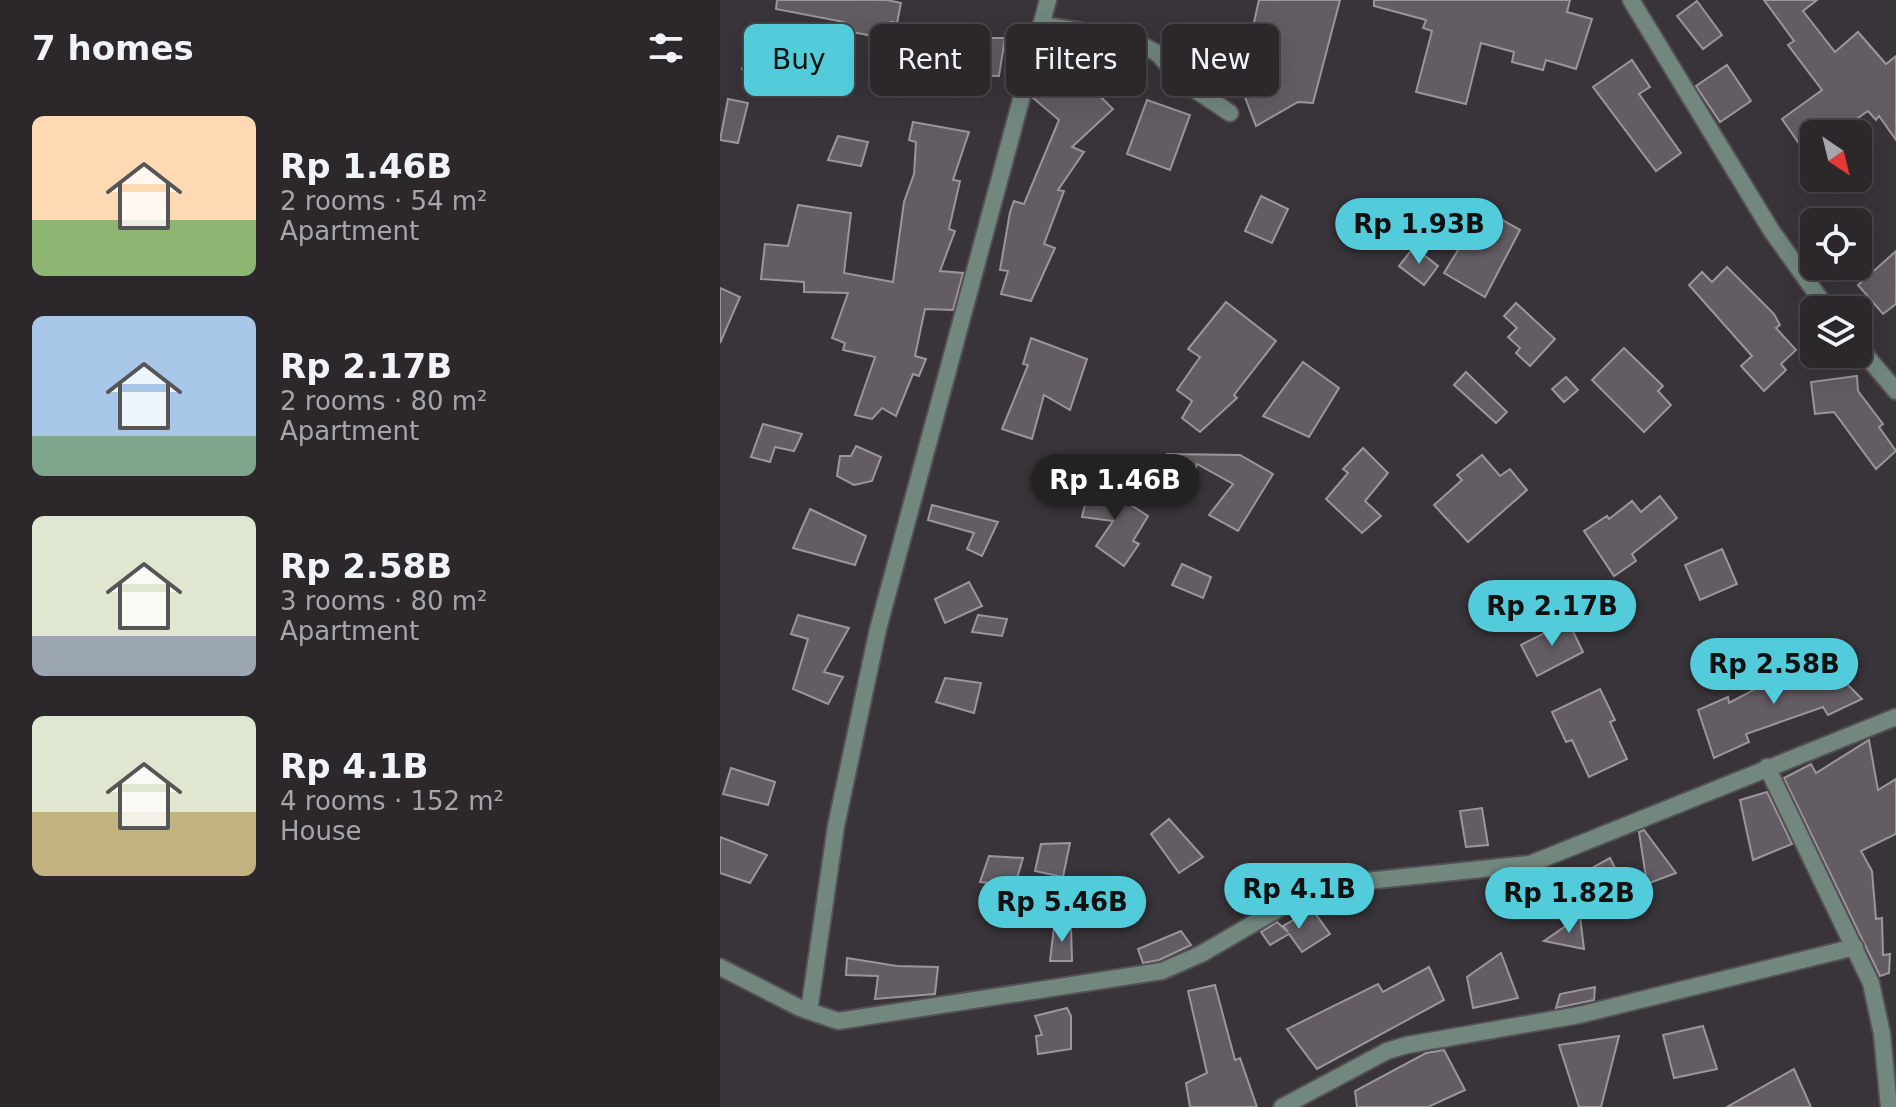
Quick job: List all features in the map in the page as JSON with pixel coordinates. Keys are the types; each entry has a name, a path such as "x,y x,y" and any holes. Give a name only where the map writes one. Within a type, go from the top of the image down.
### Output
{"street":[{"path":"1041,24 1048,0"},
{"path":"1631,0 1771,230 1818,296"},
{"path":"1146,47 1157,53 1185,83 1230,113"},
{"path":"809,1011 836,826 878,629 1022,96"},
{"path":"1872,363 1896,391"},
{"path":"720,967 809,1011 838,1021 1162,971 1201,954 1318,886 1530,864 1896,717"},
{"path":"1767,767 1871,983 1889,1034 1889,1107"},
{"path":"1282,1107 1387,1051 1407,1045 1579,1015 1855,947"}],"building":[{"path":"777,0 887,0 901,3 897,23 870,24 870,35 854,32 854,24 776,9"},
{"path":"1259,0 1340,0 1313,103 1298,102 1256,126 1245,96 1279,96 1279,24 1254,24"},
{"path":"1374,0 1570,0 1567,12 1592,19 1576,69 1546,60 1543,70 1512,62 1514,52 1481,43 1466,104 1416,92 1432,31 1423,28 1426,20 1374,6"},
{"path":"1764,0 1817,0 1803,11 1835,52 1858,32 1886,64 1896,56 1896,140 1879,116 1876,120 1868,111 1855,120 1800,120 1800,145 1782,119 1822,90 1788,45 1794,41"},
{"path":"1697,1 1722,35 1703,49 1677,16"},
{"path":"990,38 1005,38 999,76 990,76"},
{"path":"1632,60 1650,87 1639,94 1681,153 1656,171 1593,87"},
{"path":"1727,65 1751,101 1720,122 1696,86"},
{"path":"1100,96 1113,109 1072,147 1084,152 1058,190 1064,191 1044,244 1055,248 1031,301 1001,294 1008,271 1000,270 1014,201 1024,204 1059,120 1033,98"},
{"path":"728,99 748,103 738,143 720,140"},
{"path":"1147,100 1190,115 1170,170 1127,154"},
{"path":"913,122 969,132 953,180 960,181 949,229 955,231 940,271 963,273 953,310 925,309 915,356 926,359 919,376 913,374 896,416 882,408 872,419 855,415 875,357 843,350 845,343 832,338 848,293 804,292 804,282 761,279 765,244 788,246 798,205 851,213 844,273 893,282 904,202 914,174 916,142 909,140"},
{"path":"838,136 868,142 861,166 828,160"},
{"path":"1261,196 1288,209 1272,243 1245,231"},
{"path":"1483,209 1520,230 1485,297 1444,273"},
{"path":"1414,247 1438,266 1424,285 1399,266"},
{"path":"1896,251 1896,304 1883,314 1872,301 1872,296 1867,296 1858,285 1864,280 1872,280 1872,272"},
{"path":"1727,267 1774,314 1780,325 1776,328 1796,350 1781,364 1786,370 1764,391 1741,366 1752,356 1689,285 1702,272 1712,282"},
{"path":"720,288 740,297 720,343"},
{"path":"1226,302 1276,341 1234,395 1237,398 1200,432 1182,418 1192,401 1177,390 1200,357 1188,349"},
{"path":"1516,303 1555,339 1530,366 1516,353 1520,348 1508,337 1517,328 1504,316"},
{"path":"1031,338 1087,359 1070,410 1044,395 1032,439 1002,429 1028,365 1023,364"},
{"path":"1624,348 1663,386 1658,391 1671,405 1644,432 1592,380"},
{"path":"1303,362 1339,388 1309,437 1263,416"},
{"path":"1466,372 1507,412 1496,423 1454,385"},
{"path":"1857,376 1858,391 1883,424 1879,427 1896,451 1876,469 1834,412 1815,414 1811,382"},
{"path":"1566,377 1578,390 1564,402 1552,389"},
{"path":"763,424 802,434 794,451 775,447 770,462 751,457"},
{"path":"856,446 881,457 872,481 854,485 837,476 840,456 851,456"},
{"path":"1363,448 1388,473 1365,501 1381,516 1362,533 1326,499 1348,473 1343,469"},
{"path":"1167,454 1240,455 1273,474 1238,531 1209,515 1233,484 1197,464 1188,492 1163,489"},
{"path":"1482,455 1500,476 1510,469 1527,490 1468,542 1434,505 1462,480 1457,475"},
{"path":"1091,479 1148,516 1133,541 1139,544 1124,566 1096,546 1113,521 1082,517"},
{"path":"1660,496 1677,518 1632,554 1636,561 1614,576 1584,531 1607,516 1609,519 1632,501 1641,512"},
{"path":"932,505 998,522 982,556 967,549 974,533 928,520"},
{"path":"810,509 866,536 855,565 793,548"},
{"path":"1722,549 1737,584 1700,600 1685,565"},
{"path":"1182,564 1211,577 1203,598 1172,585"},
{"path":"969,582 982,606 945,623 935,599"},
{"path":"798,615 849,628 824,672 843,677 828,704 793,689 808,639 791,634"},
{"path":"978,615 1007,619 1002,636 972,632"},
{"path":"1568,621 1583,652 1537,676 1521,645"},
{"path":"1835,665 1841,678 1862,699 1828,715 1823,707 1746,734 1749,742 1714,758 1698,710 1728,697 1729,703 1789,671 1791,675"},
{"path":"945,678 981,683 974,713 936,702"},
{"path":"1600,689 1615,720 1610,722 1627,759 1589,777 1572,740 1566,742 1552,712"},
{"path":"1869,740 1878,790 1896,779 1896,834 1861,851 1872,871 1876,919 1882,918 1883,955 1890,954 1889,973 1880,976 1784,778 1811,764 1816,773"},
{"path":"731,768 775,782 768,805 723,794"},
{"path":"1767,792 1792,844 1753,860 1740,800"},
{"path":"1482,808 1488,845 1466,847 1460,811"},
{"path":"1169,819 1203,857 1179,873 1151,834"},
{"path":"1644,830 1676,873 1647,884 1639,832"},
{"path":"720,837 767,855 750,883 720,873"},
{"path":"1070,843 1063,877 1035,871 1041,844"},
{"path":"989,856 1023,858 1015,885 980,882"},
{"path":"1610,858 1621,880 1594,893 1581,874"},
{"path":"1312,909 1330,934 1302,952 1289,934 1270,945 1261,932 1277,922 1288,932 1283,926"},
{"path":"1580,916 1584,949 1544,941"},
{"path":"1071,926 1072,961 1050,961 1054,927"},
{"path":"1181,931 1191,945 1159,960 1143,963 1138,949"},
{"path":"1501,953 1518,998 1473,1008 1467,977"},
{"path":"847,958 897,966 938,967 935,994 875,999 878,976 846,975"},
{"path":"1429,967 1444,1000 1317,1069 1287,1029 1378,984 1383,992"},
{"path":"1215,985 1235,1060 1240,1058 1257,1107 1190,1107 1186,1083 1207,1073 1188,991"},
{"path":"1595,987 1594,1000 1556,1008 1560,994"},
{"path":"1067,1008 1071,1016 1071,1049 1038,1054 1036,1036 1042,1035 1035,1016"},
{"path":"1703,1026 1717,1069 1674,1078 1663,1035"},
{"path":"1619,1036 1601,1107 1579,1107 1559,1045"},
{"path":"1444,1050 1465,1090 1428,1107 1357,1107 1355,1091 1426,1053"},
{"path":"1794,1069 1811,1107 1727,1107"}]}
